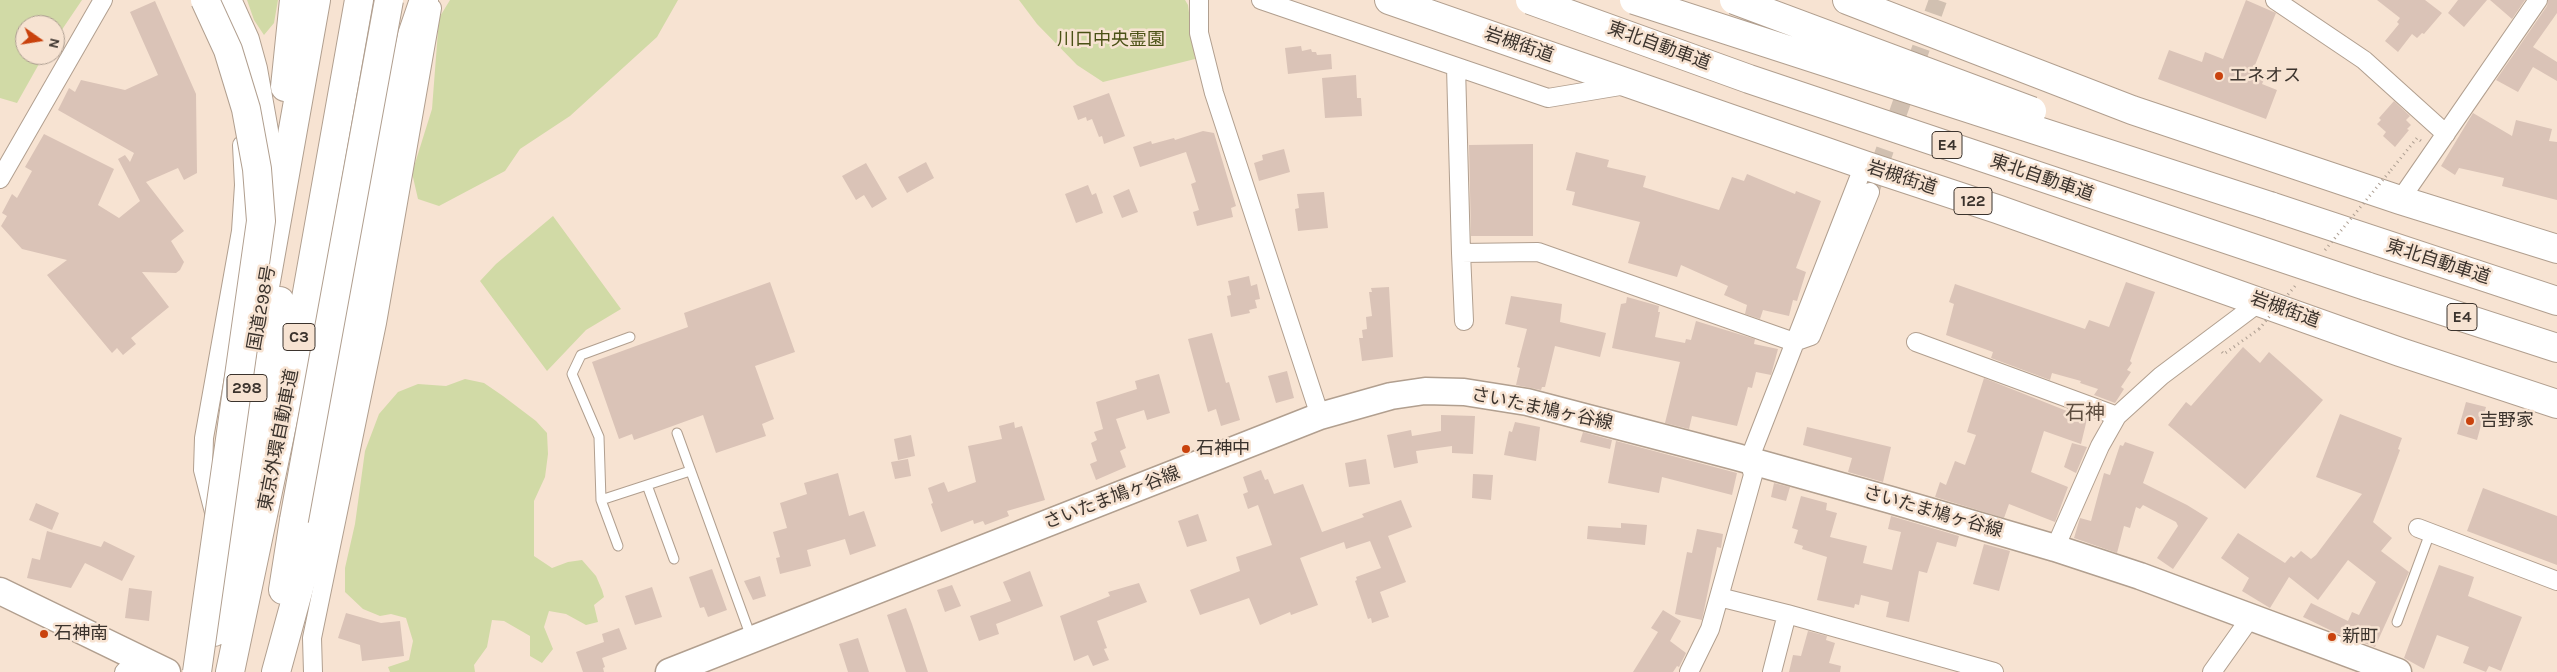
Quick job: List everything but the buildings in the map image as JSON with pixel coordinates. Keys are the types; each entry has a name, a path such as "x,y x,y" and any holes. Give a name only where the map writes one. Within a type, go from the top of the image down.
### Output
{"highway":[{"path":"206,0 228,50 241,87 254,150 261,221"},
{"path":"197,672 261,221 265,163 260,102 244,40 227,0"},
{"name":"298","path":"242,416 274,181 294,0"},
{"name":"国道298号","path":"186,672 221,528 316,0"},
{"name":"東京外環自動車道","path":"204,672 268,372 332,0"},
{"name":"東京外環自動車道","path":"230,672 292,377 359,0"},
{"path":"246,672 314,337 358,102 374,0"},
{"path":"358,102 390,0"},
{"path":"270,672 294,520 390,0"},
{"path":"276,672 319,515 404,68 412,35 424,0"},
{"name":"岩槻街道","path":"1389,0 1864,165 2007,212 2400,352 2557,404"},
{"name":"東北自動車道","path":"1530,0 1749,79 2366,286 2557,348"},
{"name":"東北自動車道","path":"1634,0 2557,300"},
{"path":"1734,0 2087,132 2270,206"},
{"path":"1847,0 2132,110 2400,200 2557,249"}],"main road":[{"name":"さいたま鳩ヶ谷線","path":"669,672 1320,416 1391,396 1425,391 1464,392 1527,402 1749,460 2055,548 2252,617 2398,672"},
{"path":"0,591 133,668 167,672"}],"street":[{"path":"0,179 103,0"},
{"path":"206,0 223,45 235,95 242,140 244,185 241,231 233,284 204,438 203,470 212,508 221,528"},
{"path":"313,672 312,638 377,323 433,0"},
{"path":"1200,0 1199,33 1214,94 1320,416"},
{"path":"1261,0 1548,98 1632,84"},
{"path":"2275,0 2364,60 2446,134"},
{"path":"2400,200 2538,0"},
{"path":"1456,67 1464,321"},
{"path":"1689,672 1710,628 1719,597 1753,475 1749,460 1864,165"},
{"path":"1461,253 1538,252 1794,342 1812,336 1870,192"},
{"path":"2055,548 2100,446 2117,416 2161,376 2261,301"},
{"path":"1916,342 2117,416"},
{"path":"2424,530 2557,581"},
{"path":"1719,597 1994,672"},
{"path":"1772,672 1787,614"},
{"path":"2212,672 2252,617"}],"lane":[{"path":"618,546 601,500 599,437 572,374 581,355 630,337"},
{"path":"677,433 752,640"},
{"path":"601,500 690,470"},
{"path":"647,485 674,560"},
{"path":"2397,622 2424,530"}],"green space":[{"path":"0,0 82,0 65,25 65,15 15,15 15,65 38,65 17,103 0,98"},
{"path":"247,0 278,0 274,23 264,35 254,20"},
{"path":"450,0 678,0 657,37 570,116 520,149 505,171 439,206 418,199 412,173 432,109 439,18"},
{"name":"川口中央霊園","path":"1019,0 1185,0 1188,5 1195,59 1103,82 1077,65 1037,24"},
{"path":"553,216 621,309 586,330 547,371 480,281 496,264"},
{"path":"465,379 484,383 536,421 547,433 548,454 545,477 534,501 534,556 552,568 568,562 582,560 596,576 604,597 594,605 598,622 586,625 566,614 549,611 544,627 553,649 542,663 530,656 530,636 504,621 492,620 487,647 474,665 475,672 390,672 388,667 409,660 413,641 406,618 391,614 380,616 363,609 345,592 345,568 355,524 365,451 379,414 398,392 418,384 446,386"}],"tunnel":[{"path":"1870,192 1938,0"}],"place":[{"name":"エネオス","path":"2219,76"},
{"name":"吉野家","path":"2470,421"},
{"name":"石神中","path":"1186,449"},
{"name":"石神南","path":"44,634"},
{"name":"新町","path":"2332,637"}],"district":[{"name":"石神","path":"2085,413"}]}
